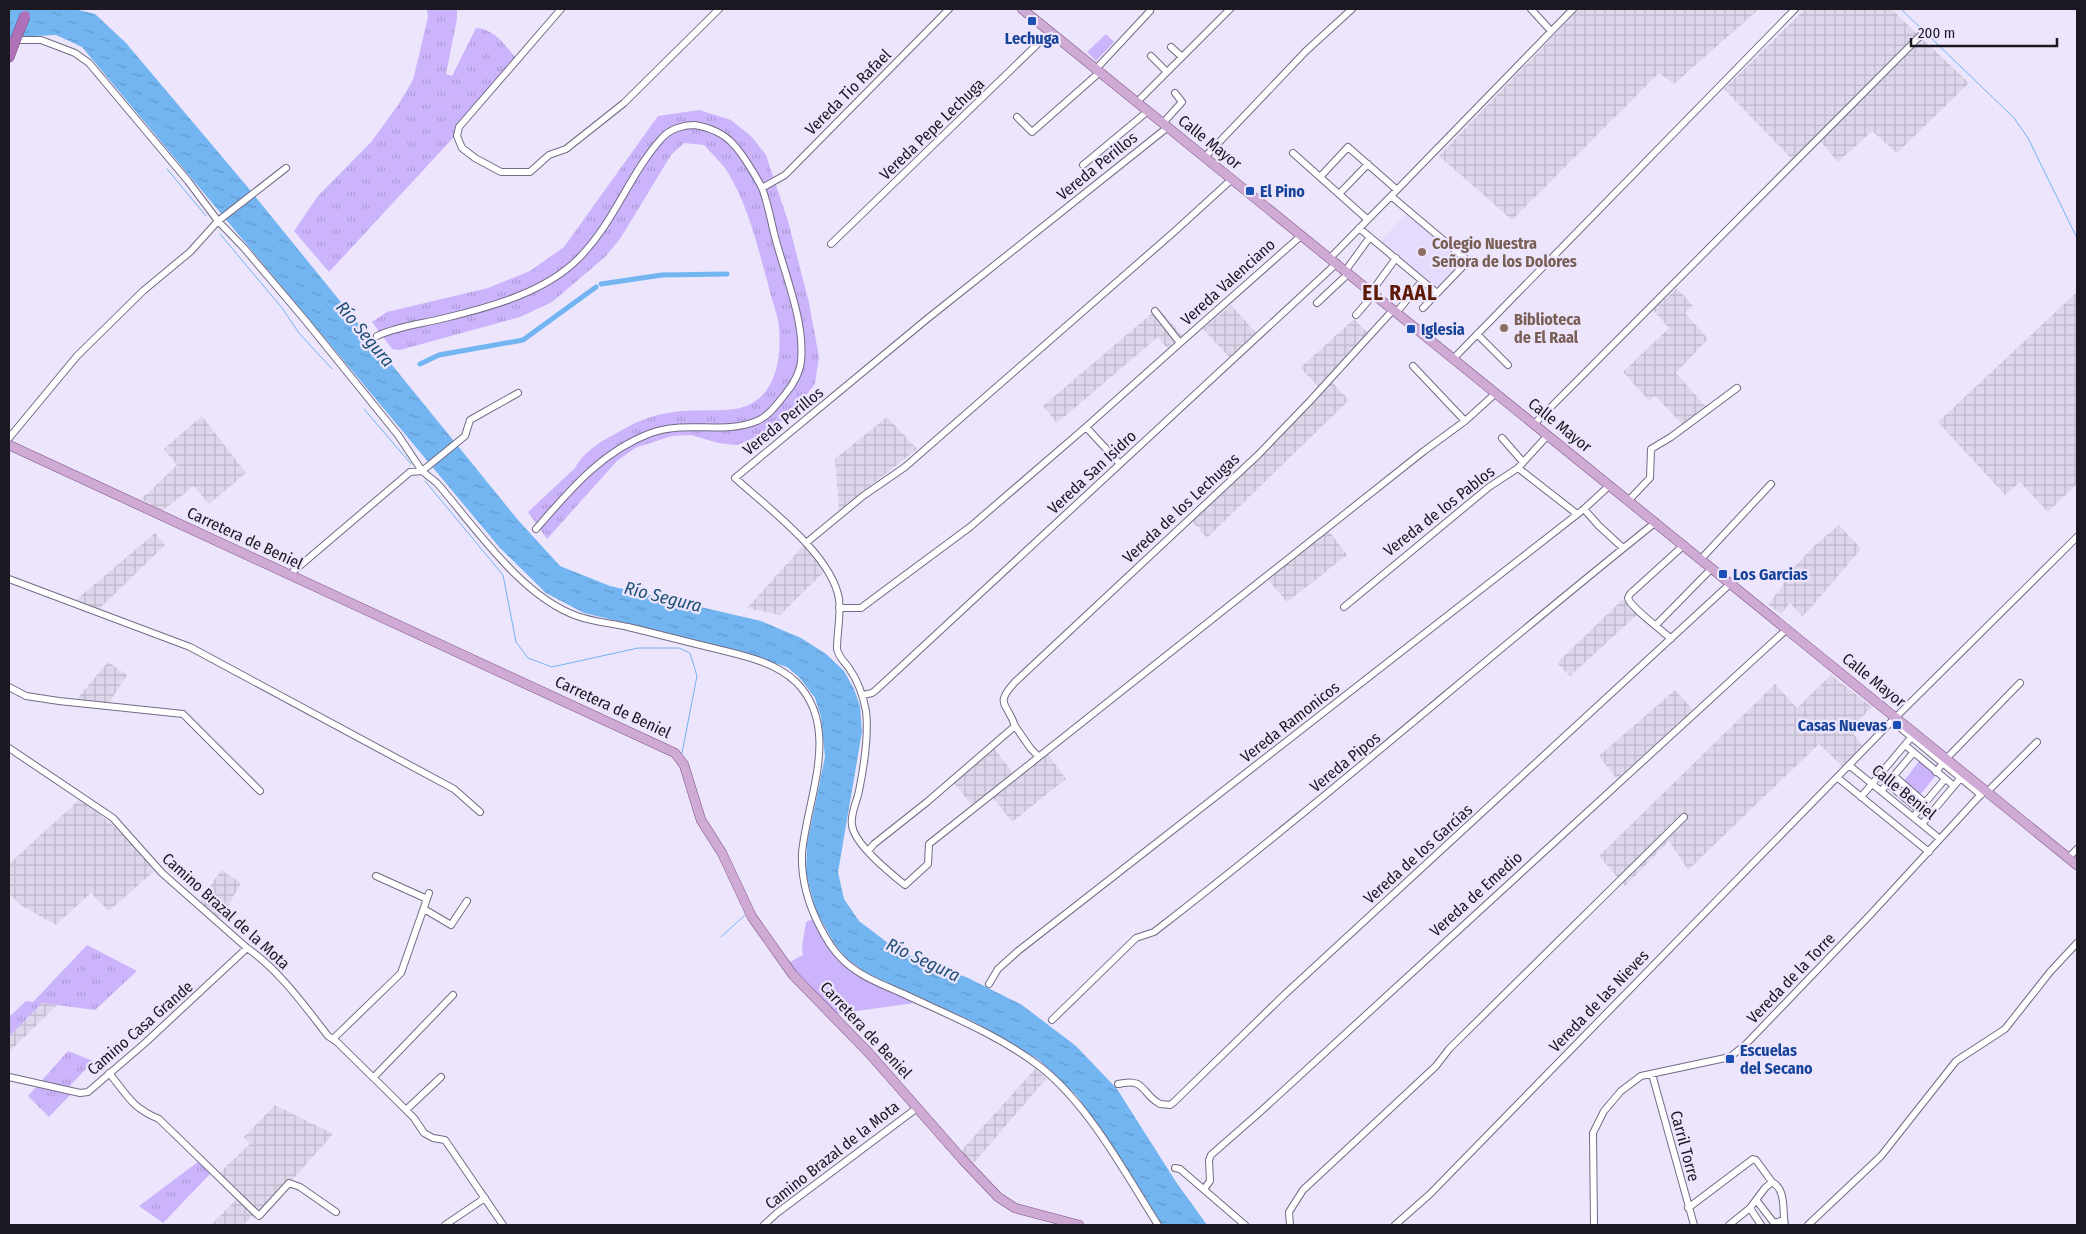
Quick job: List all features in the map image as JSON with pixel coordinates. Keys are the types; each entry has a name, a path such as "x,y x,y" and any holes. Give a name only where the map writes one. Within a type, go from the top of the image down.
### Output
{"highway":[{"path":"9,57 11,43 28,9"}],"main road":[{"name":"Calle Mayor","path":"1022,9 1787,628 1932,751 2077,865"},
{"name":"Carretera de Beniel","path":"9,445 551,694 676,754 684,765 701,820 722,853 757,925 793,975 869,1053 972,1171 1003,1201 1015,1208 1078,1225"}],"street":[{"path":"561,9 459,127 457,136 462,148 475,158 502,172 530,172 549,155 566,149 624,103 718,9"},
{"name":"Vereda Tio Rafael","path":"762,188 785,174 949,9"},
{"path":"1137,102 1230,9"},
{"path":"1205,157 1306,51 1351,9"},
{"path":"1531,9 1551,31"},
{"name":"Vereda San Isidro","path":"863,695 876,690 1120,464 1333,260 1367,219 1573,9"},
{"path":"1454,358 1795,9"},
{"path":"1017,117 1032,132 1098,70 1150,12"},
{"name":"Vereda Pepe Lechuga","path":"831,244 1050,32"},
{"path":"1535,424 1922,34"},
{"path":"11,43 41,40 75,53 89,63 218,221 305,320 398,435 422,471 437,483 515,574 548,602 578,616 752,658 782,670 797,684 813,706 819,740 819,761 809,807 802,855 806,893 819,925 840,958 864,975 994,1036 1039,1066 1068,1093 1101,1135 1158,1225"},
{"path":"1171,47 1182,57"},
{"path":"1151,56 1167,72"},
{"path":"1165,125 1182,102 1175,93"},
{"path":"1083,165 1148,111"},
{"path":"377,336 388,330 448,318 509,300 545,284 577,260 604,230 641,167 663,136 681,126 695,125 716,131 734,145 762,188 799,328 801,362 798,374 789,390 773,409 759,420 733,428 670,428 629,442 605,458 572,487 536,529"},
{"name":"Vereda Perillos","path":"868,851 857,838 852,824 861,782 866,738 866,712 863,695 854,676 839,657 836,649 839,600 825,566 806,543 735,478 1165,125"},
{"path":"1320,177 1348,147 1396,190"},
{"path":"1294,153 1367,219"},
{"path":"1339,194 1368,164"},
{"path":"9,438 77,356 143,290 190,252 218,221 286,168"},
{"path":"806,543 863,496 905,467 1232,179"},
{"path":"1391,196 1468,260 1423,308"},
{"path":"1359,228 1437,293"},
{"name":"Vereda Valenciano","path":"1155,311 1180,343 1302,235"},
{"path":"1317,303 1347,272 1370,237"},
{"path":"1356,315 1396,258"},
{"path":"1395,311 1422,281"},
{"name":"Vereda de los Lechugas","path":"1015,726 1004,704 1004,694 1258,455 1395,311"},
{"path":"1478,334 1508,365"},
{"path":"838,608 861,608 970,526 1086,427 1180,343"},
{"path":"1413,366 1465,420"},
{"path":"1628,500 1650,478 1651,449 1671,437 1737,388"},
{"path":"1038,756 1015,726 868,851 905,885 928,864 927,851 929,844 1424,450 1465,420 1496,392"},
{"path":"289,575 410,472 422,471 465,436 470,420 518,393"},
{"path":"1086,427 1120,464"},
{"name":"Vereda de los Pablos","path":"1344,607 1489,487 1518,468 1548,434"},
{"path":"1502,438 1523,462"},
{"path":"1518,468 1577,514"},
{"path":"1701,558 1771,484"},
{"name":"Vereda Ramonicos","path":"990,984 998,969 1018,950 1584,510 1610,485"},
{"path":"1584,510 1623,548"},
{"name":"Vereda Pipos","path":"1052,1020 1136,938 1154,932 1202,895 1360,768 1656,522"},
{"name":"Vereda de las Nieves","path":"1395,1225 1430,1194 1894,720 2077,537"},
{"path":"1671,639 1657,624 1630,604 1628,598 1630,594 1684,545"},
{"path":"1657,624 1712,568"},
{"path":"9,579 190,647 454,789 480,812"},
{"name":"Vereda de los Garcías","path":"1118,1084 1129,1082 1140,1084 1160,1104 1170,1105 1174,1102 1278,1001 1731,583"},
{"name":"Vereda de Emedio","path":"1204,1189 1210,1181 1209,1160 1215,1151 1260,1112 1787,628"},
{"path":"1936,772 2020,683"},
{"path":"9,688 26,696 58,701 183,714 260,791"},
{"path":"1861,797 1913,735"},
{"name":"Vereda de la Torre","path":"1594,1225 1593,1133 1604,1111 1621,1091 1641,1076 1730,1057 1746,1044 1984,792 2037,742"},
{"path":"1905,745 1954,786"},
{"name":"Camino Brazal de la Mota","path":"9,748 113,818 162,873 281,978 328,1036 374,1077 406,1110 424,1133 433,1138 445,1140 503,1225"},
{"path":"1924,762 1932,751"},
{"path":"1882,791 1913,752"},
{"name":"Calle Beniel","path":"1850,766 1940,839"},
{"path":"1922,824 1963,775"},
{"path":"1894,776 1925,803"},
{"path":"1838,778 1929,852"},
{"path":"1913,817 1945,779"},
{"path":"1888,784 1919,810"},
{"path":"1290,1225 1289,1212 1303,1190 1436,1066 1456,1042 1684,817"},
{"path":"2068,858 2077,849"},
{"path":"333,1039 401,973 428,896 376,876"},
{"path":"424,909 451,925 467,901"},
{"path":"1808,1225 1881,1156 1956,1061 2005,1029 2050,972 2077,943"},
{"name":"Camino Casa Grande","path":"9,1077 80,1093 88,1092 183,1009 247,948"},
{"path":"374,1077 453,995"},
{"path":"110,1073 129,1100 145,1113 159,1119 259,1216 289,1183 300,1187 336,1212"},
{"name":"Carril Torre","path":"1652,1074 1694,1225"},
{"path":"406,1110 441,1076"},
{"name":"Camino Brazal de la Mota","path":"764,1225 777,1213 916,1108"},
{"path":"1688,1208 1754,1159 1772,1182 1777,1185 1784,1199 1785,1222 1774,1223 1757,1200"},
{"path":"1175,1168 1180,1169 1245,1225"},
{"path":"1732,1224 1750,1208 1772,1182"},
{"path":"445,1225 485,1198"},
{"path":"1750,1208 1760,1225"}],"shaded area":[{"path":"1579,9 1759,9 1674,84 1659,73 1512,220 1439,156"},
{"path":"1805,9 1891,9 1969,83 1897,153 1872,131 1838,162 1816,136 1792,159 1724,89"},
{"name":"Colegio Nuestra Señora de los Dolores","path":"1406,214 1418,224 1420,223 1464,261 1435,290 1380,242"},
{"path":"1677,288 1693,306 1685,313 1708,339 1676,373 1706,407 1683,425 1655,396 1649,401 1623,372 1669,328 1653,310"},
{"path":"2077,292 2077,484 2048,512 2020,482 2005,495 1938,422"},
{"path":"1231,305 1257,334 1230,358 1203,329"},
{"path":"1158,308 1182,335 1167,348 1158,337 1057,423 1043,406"},
{"path":"1354,319 1368,333 1318,386 1300,368"},
{"path":"1331,381 1349,400 1207,538 1192,521"},
{"path":"202,416 246,473 209,504 194,486 162,511 140,498 147,494 177,465 164,449"},
{"path":"887,417 917,449 839,510 835,459"},
{"path":"1839,525 1861,549 1802,616 1790,603 1781,614 1768,604 1783,586 1784,578 1814,546"},
{"path":"1326,527 1347,555 1287,602 1264,575"},
{"path":"155,533 165,545 99,609 76,600"},
{"path":"804,545 824,572 780,615 747,608"},
{"path":"1623,599 1637,615 1570,676 1557,663"},
{"path":"108,662 127,675 109,703 77,699"},
{"path":"1831,675 1872,707 1850,729 1864,748 1842,766 1819,744 1688,870 1669,841 1625,886 1599,856 1775,684 1797,708"},
{"path":"1675,690 1693,710 1617,779 1599,756"},
{"path":"994,748 1013,773 1047,753 1066,779 1012,822 992,796 975,809 953,782"},
{"path":"80,799 129,838 154,871 109,911 91,893 56,925 22,906 9,894 9,864"},
{"path":"221,870 241,883 220,920 199,903"},
{"path":"42,1003 57,1005 9,1052 9,1037"},
{"path":"1036,1068 1046,1079 972,1165 960,1152"},
{"path":"275,1105 333,1134 293,1179 243,1225 211,1225 241,1195 219,1173 250,1144 244,1137"}],"green space":[{"path":"427,9 457,9 457,19 446,74 452,76 476,28 493,34 503,42 515,57 453,138 329,272 294,231 318,196 372,141 413,80 428,17"},
{"path":"1106,34 1114,42 1096,61 1087,52"},
{"path":"699,110 731,120 752,137 766,155 788,221 809,303 819,357 815,384 794,411 770,431 737,445 718,443 691,435 672,436 635,448 617,461 547,539 528,512 575,468 582,457 597,444 644,419 657,415 681,411 735,409 748,405 759,399 773,379 777,367 780,341 777,318 747,213 735,185 725,168 704,145 684,143 671,155 620,239 605,257 552,302 520,317 400,350 392,349 372,322 387,312 488,288 530,271 564,247 658,116"},
{"path":"1920,760 1937,774 1919,796 1903,782"},
{"path":"813,919 857,974 914,1003 835,1014 788,963 803,955 802,946 806,922"},
{"path":"87,945 137,971 95,1010 42,1003 9,1037 9,1017 26,1001 33,1002"},
{"path":"68,1051 93,1061 70,1086 72,1093 49,1117 28,1096"},
{"path":"199,1161 210,1174 163,1223 139,1206"}],"water":[{"name":"Río Segura","path":"74,9 95,14 126,43 245,184 518,520 560,566 610,586 761,621 801,638 826,654 844,671 854,689 860,706 862,732 838,872 844,899 859,921 888,943 906,954 968,978 1022,1005 1076,1046 1117,1089 1176,1182 1207,1225 1162,1225 1126,1166 1077,1096 1039,1060 974,1022 868,974 846,958 834,943 816,911 806,874 807,843 825,757 821,717 815,698 799,677 787,667 716,645 584,613 546,593 500,548 82,47 56,35 9,37 9,10"}],"waterway":[{"path":"1901,9 2014,118 2028,138 2077,238"},
{"path":"167,169 206,216"},
{"path":"220,234 282,308 299,333 332,369"},
{"path":"601,284 662,275 727,274"},
{"path":"420,364 439,355 523,340 596,287"},
{"path":"364,409 411,464"},
{"path":"425,481 503,575 516,642 528,658 552,667 638,648 679,648 690,653 697,676 682,753"},
{"path":"721,937 745,915"}],"place":[{"name":"Lechuga","path":"1032,21"},
{"name":"El Pino","path":"1250,191"},
{"name":"Colegio Nuestra Señora de los Dolores","path":"1422,252"},
{"name":"Biblioteca de El Raal","path":"1504,328"},
{"name":"Iglesia","path":"1411,329"},
{"name":"Los Garcias","path":"1723,574"},
{"name":"Casas Nuevas","path":"1897,725"},
{"name":"Escuelas del Secano","path":"1730,1059"}],"district":[{"name":"EL RAAL","path":"1400,293"}]}
